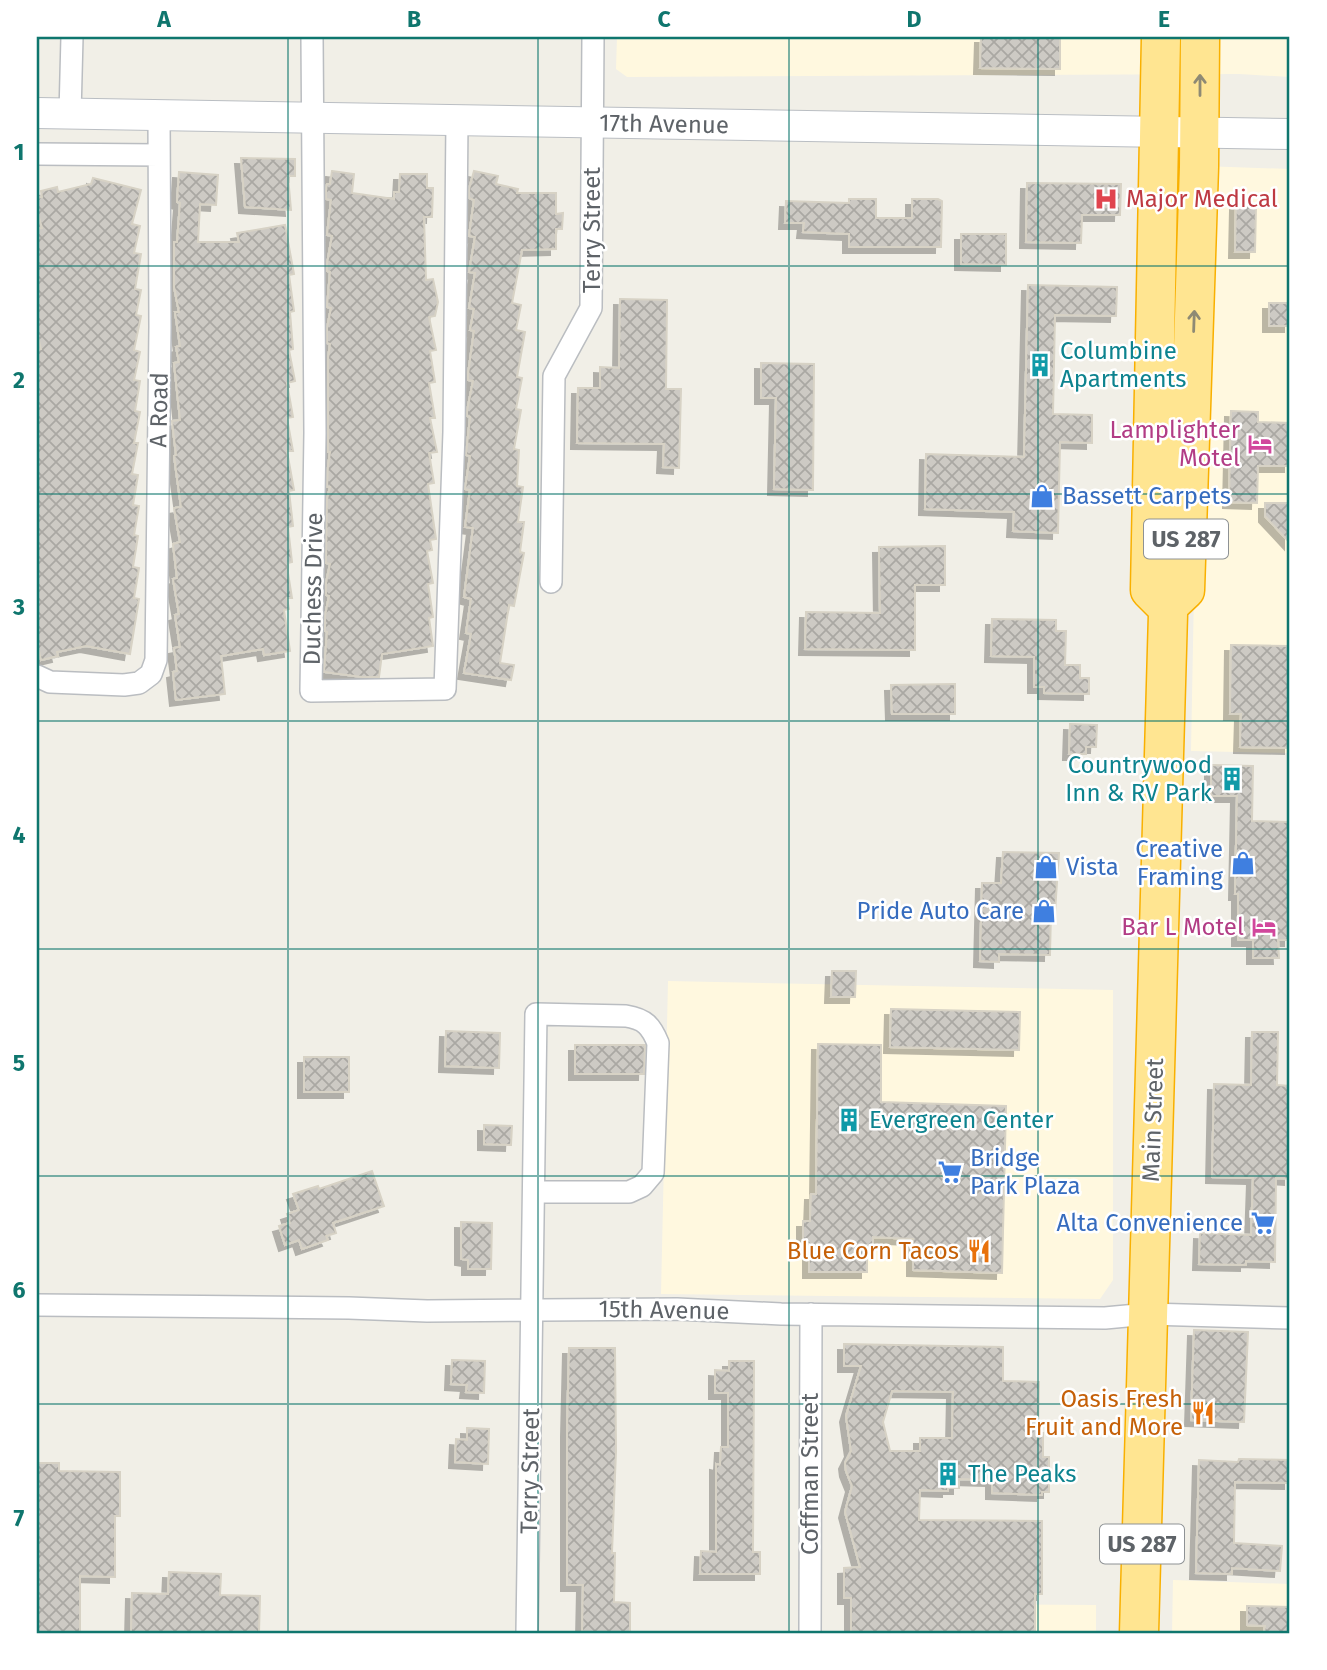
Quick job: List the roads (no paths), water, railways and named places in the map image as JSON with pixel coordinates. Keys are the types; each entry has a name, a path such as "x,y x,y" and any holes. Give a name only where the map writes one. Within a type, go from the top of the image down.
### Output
{"highway":[{"name":"US 287","path":"1161,37 1150,590 1167,607 1185,590 1200,132 1200,37"},
{"name":"Main Street","path":"1139,1633 1167,607"}],"main road":[{"name":"17th Avenue","path":"37,114 1290,134"}],"street":[{"path":"70,114 72,37"},
{"name":"Duchess Drive","path":"312,37 316,433 311,691 445,689 454,432 457,121"},
{"name":"Terry Street","path":"551,582 554,376 591,308 593,37"},
{"name":"A Road","path":"37,676 50,682 124,685 139,683 150,674 156,660 160,327 159,116"},
{"path":"37,154 159,155"},
{"name":"Terry Street","path":"527,1633 536,1014 639,1018 651,1027 658,1043 653,1173 642,1186 629,1192 534,1192"},
{"name":"15th Avenue","path":"37,1305 427,1311 677,1309 811,1314 1105,1318 1148,1314 1290,1318"},
{"name":"Coffman Street","path":"810,1633 811,1314"}],"place":[{"name":"Major Medical","path":"1106,199"},
{"name":"Columbine Apartments","path":"1040,365"},
{"name":"Lamplighter Motel","path":"1260,444"},
{"name":"Bassett Carpets","path":"1042,496"},
{"name":"Countrywood Inn & RV Park","path":"1232,779"},
{"name":"Creative Framing","path":"1243,863"},
{"name":"Vista","path":"1046,867"},
{"name":"Pride Auto Care","path":"1044,911"},
{"name":"Bar L Motel","path":"1264,927"},
{"name":"Evergreen Center","path":"849,1120"},
{"name":"Bridge Park Plaza","path":"950,1172"},
{"name":"Alta Convenience","path":"1263,1223"},
{"name":"Blue Corn Tacos","path":"979,1251"},
{"name":"Oasis Fresh Fruit and More","path":"1203,1413"},
{"name":"The Peaks","path":"948,1474"}]}
